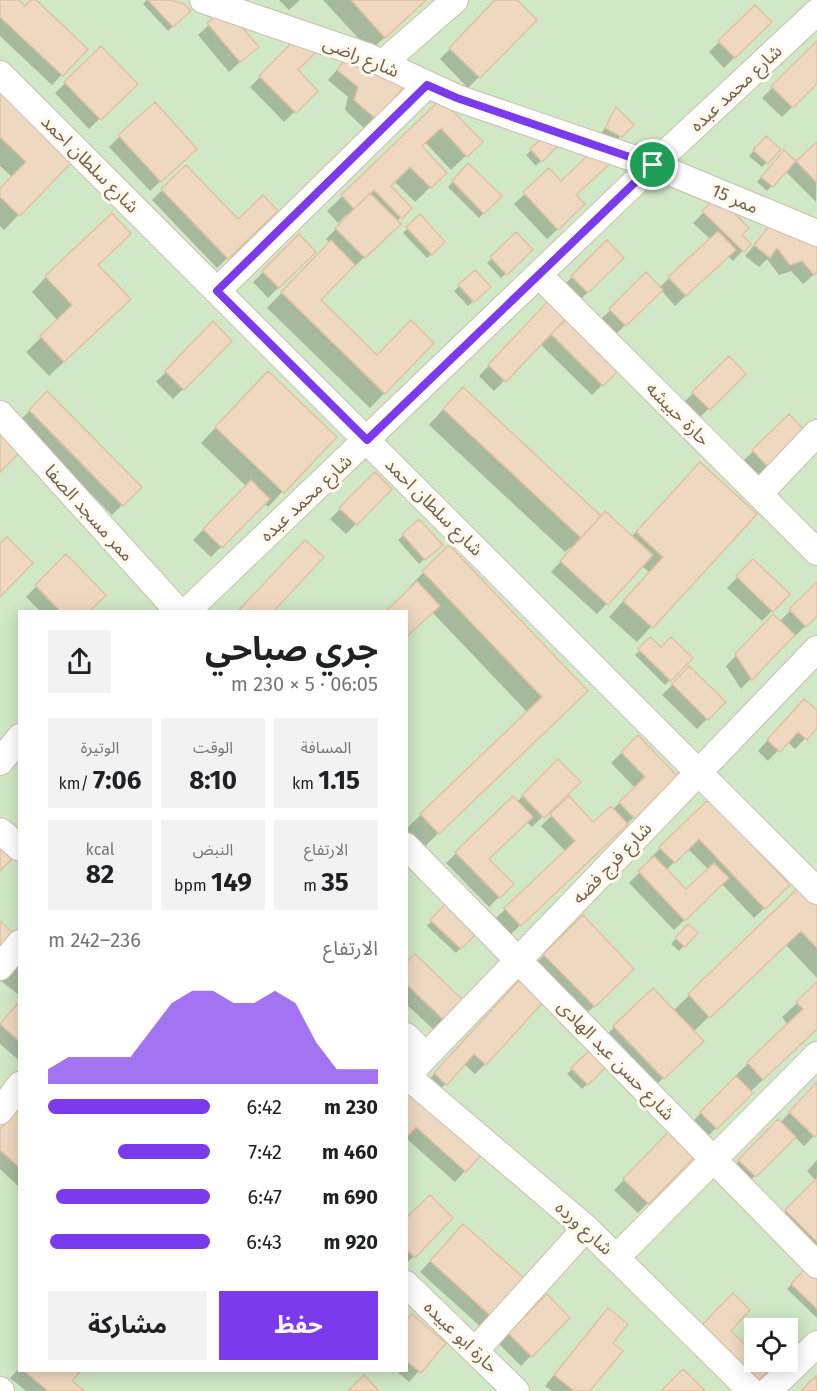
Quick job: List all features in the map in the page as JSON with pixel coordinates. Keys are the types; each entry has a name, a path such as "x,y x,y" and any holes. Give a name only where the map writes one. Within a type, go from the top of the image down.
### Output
{"street":[{"path":"384,63 455,0"},
{"name":"شارع راضى","path":"214,2 384,63 457,98 653,165"},
{"name":"شارع محمد عبده","path":"188,610 539,275 812,8"},
{"name":"شارع سلطان احمد","path":"0,74 817,891"},
{"path":"217,291 427,85"},
{"name":"ممر 15","path":"653,165 817,233"},
{"name":"حارة حبيشه","path":"539,275 817,552"},
{"name":"ممر مسجد الصفا","path":"0,414 177,610"},
{"path":"759,494 817,433"},
{"name":"شارع فرج فضه","path":"408,1075 817,649"},
{"path":"0,762 18,740"},
{"path":"0,831 18,846"},
{"path":"408,848 518,960"},
{"path":"0,967 18,945"},
{"name":"شارع حسن عبد الهادى","path":"518,960 817,1265"},
{"path":"408,1038 426,1056"},
{"path":"617,1257 817,1055"},
{"name":"شارع ورده","path":"408,1077 586,1228 753,1390"},
{"path":"0,1111 18,1088"},
{"path":"475,1351 586,1228"},
{"name":"حارة ابو عبيده","path":"408,1286 516,1391"},
{"path":"753,1390 817,1344"}],"green space":[{"path":"0,0 817,0 817,1391 0,1391"}],"building":[{"path":"0,0 19,0 25,6 31,0 36,0 88,49 63,76 0,17"},
{"path":"148,0 170,0 184,4 191,11 173,27"},
{"path":"351,0 426,0 385,38"},
{"path":"495,0 517,0 537,20 480,78 449,48"},
{"path":"755,5 772,22 735,58 718,41"},
{"path":"225,7 259,47 240,62 207,23"},
{"path":"302,32 319,49 298,70 318,91 296,113 259,76"},
{"path":"817,41 817,84 793,108 771,86"},
{"path":"101,46 138,84 101,120 64,82"},
{"path":"350,53 404,87 376,119 354,100 358,87 337,70"},
{"path":"0,92 72,162 20,216 0,197 0,188 26,162 0,137"},
{"path":"441,99 483,142 467,157 441,128 422,146 447,173 431,188 410,167 391,186 412,208 402,219 374,190 354,209 341,195"},
{"path":"155,102 197,149 161,182 118,135"},
{"path":"616,107 634,125 622,137 605,128"},
{"path":"549,132 567,137 542,162 530,149"},
{"path":"766,136 781,149 768,164 753,150"},
{"path":"817,142 817,183 796,161"},
{"path":"598,146 613,161 576,195 585,204 558,230 523,192 549,168 561,181"},
{"path":"784,150 796,161 773,187 761,177"},
{"path":"468,163 502,196 484,214 452,181"},
{"path":"186,165 238,219 263,195 278,211 228,259 161,189"},
{"path":"726,188 745,206 736,215 749,228 742,235 751,244 744,252 702,211"},
{"path":"370,193 401,224 365,258 335,228"},
{"path":"112,213 131,234 98,265 131,299 64,362 40,336 72,305 45,276"},
{"path":"420,214 445,242 432,255 406,227"},
{"path":"773,221 817,241 817,272 814,275 802,261 790,265 777,248 770,258 754,245"},
{"path":"718,231 736,250 686,296 668,277"},
{"path":"516,232 533,250 507,275 490,257"},
{"path":"299,234 316,252 279,288 262,271"},
{"path":"331,240 355,265 321,300 377,355 411,320 434,343 385,394 281,292"},
{"path":"607,240 624,258 588,293 571,276"},
{"path":"475,270 491,287 474,302 458,285"},
{"path":"646,272 663,290 626,326 609,309"},
{"path":"552,297 570,314 506,382 488,365"},
{"path":"569,317 620,369 603,386 551,334"},
{"path":"213,321 232,341 184,390 165,371"},
{"path":"729,356 746,374 710,410 692,392"},
{"path":"268,371 337,437 284,493 215,427"},
{"path":"463,387 601,516 581,538 443,409"},
{"path":"47,391 142,487 123,506 29,410"},
{"path":"789,414 806,432 769,468 752,450"},
{"path":"0,431 20,452 0,472"},
{"path":"700,462 757,514 653,628 623,601 663,557 636,532"},
{"path":"375,472 392,489 357,525 339,508"},
{"path":"251,480 270,499 222,548 203,529"},
{"path":"605,511 653,555 608,605 560,561"},
{"path":"419,519 443,545 425,560 402,534"},
{"path":"7,537 33,563 0,597 0,543"},
{"path":"305,540 324,557 275,610 239,610"},
{"path":"449,545 588,691 439,834 420,814 542,697 422,571"},
{"path":"66,554 106,595 91,610 59,610 35,585"},
{"path":"753,559 790,594 773,612 736,576"},
{"path":"417,581 440,606 408,635 408,610 387,610"},
{"path":"817,582 817,616 806,627 789,609"},
{"path":"773,614 795,635 752,680 735,654"},
{"path":"650,637 661,647 671,637 693,658 671,681 638,649"},
{"path":"689,666 726,702 708,720 672,684"},
{"path":"804,699 817,710 817,728 807,740 798,732 780,752 767,740"},
{"path":"638,735 678,777 635,819 619,802 645,777 621,752"},
{"path":"558,759 581,782 544,818 522,795"},
{"path":"513,796 533,817 489,859 514,884 500,898 455,852"},
{"path":"569,796 593,822 611,806 628,824 521,926 504,908 575,841 550,814"},
{"path":"709,799 790,885 765,909 699,839 675,863 659,847"},
{"path":"0,846 13,858 0,871"},
{"path":"654,856 686,889 714,863 729,878 685,921 638,871"},
{"path":"800,886 817,904 817,948 801,931 710,1018 688,994"},
{"path":"449,900 480,930 461,949 430,920"},
{"path":"583,915 634,969 595,1007 543,954"},
{"path":"0,921 14,934 0,949"},
{"path":"688,924 698,933 685,947 675,938"},
{"path":"415,954 464,1001 445,1021 408,986 408,960"},
{"path":"522,977 546,999 486,1065 474,1054 447,1085 434,1073"},
{"path":"817,982 817,1029 763,1080 747,1062 803,1009 796,1002"},
{"path":"653,988 704,1041 664,1079 613,1026"},
{"path":"18,1003 18,1040 0,1024"},
{"path":"592,1048 608,1065 588,1085 571,1068"},
{"path":"736,1076 753,1093 717,1129 700,1112"},
{"path":"817,1082 817,1135 815,1137 789,1112"},
{"path":"408,1093 481,1155 466,1172 416,1127 408,1136"},
{"path":"18,1110 18,1166 0,1150 0,1129"},
{"path":"778,1119 796,1137 756,1177 738,1160"},
{"path":"671,1129 697,1154 649,1204 623,1179"},
{"path":"817,1178 817,1242 785,1210"},
{"path":"430,1195 453,1218 415,1258 408,1251 408,1216"},
{"path":"463,1224 527,1281 493,1318 430,1261"},
{"path":"807,1267 817,1276 817,1309 791,1284"},
{"path":"733,1293 750,1310 731,1331 744,1343 744,1372 767,1372 755,1384 698,1329"},
{"path":"547,1294 570,1318 532,1357 508,1333"},
{"path":"608,1308 628,1324 613,1343 623,1351 590,1391 574,1391 554,1375"},
{"path":"412,1314 446,1343 421,1373 408,1363 408,1318"},
{"path":"683,1369 705,1391 661,1391"},
{"path":"25,1372 80,1372 72,1381 85,1391 48,1391"},
{"path":"364,1375 379,1391 348,1391"},
{"path":"816,1376 817,1391 801,1391"}],"route":[{"path":"427,85 457,98 653,165 367,440 217,291 427,85"}]}
